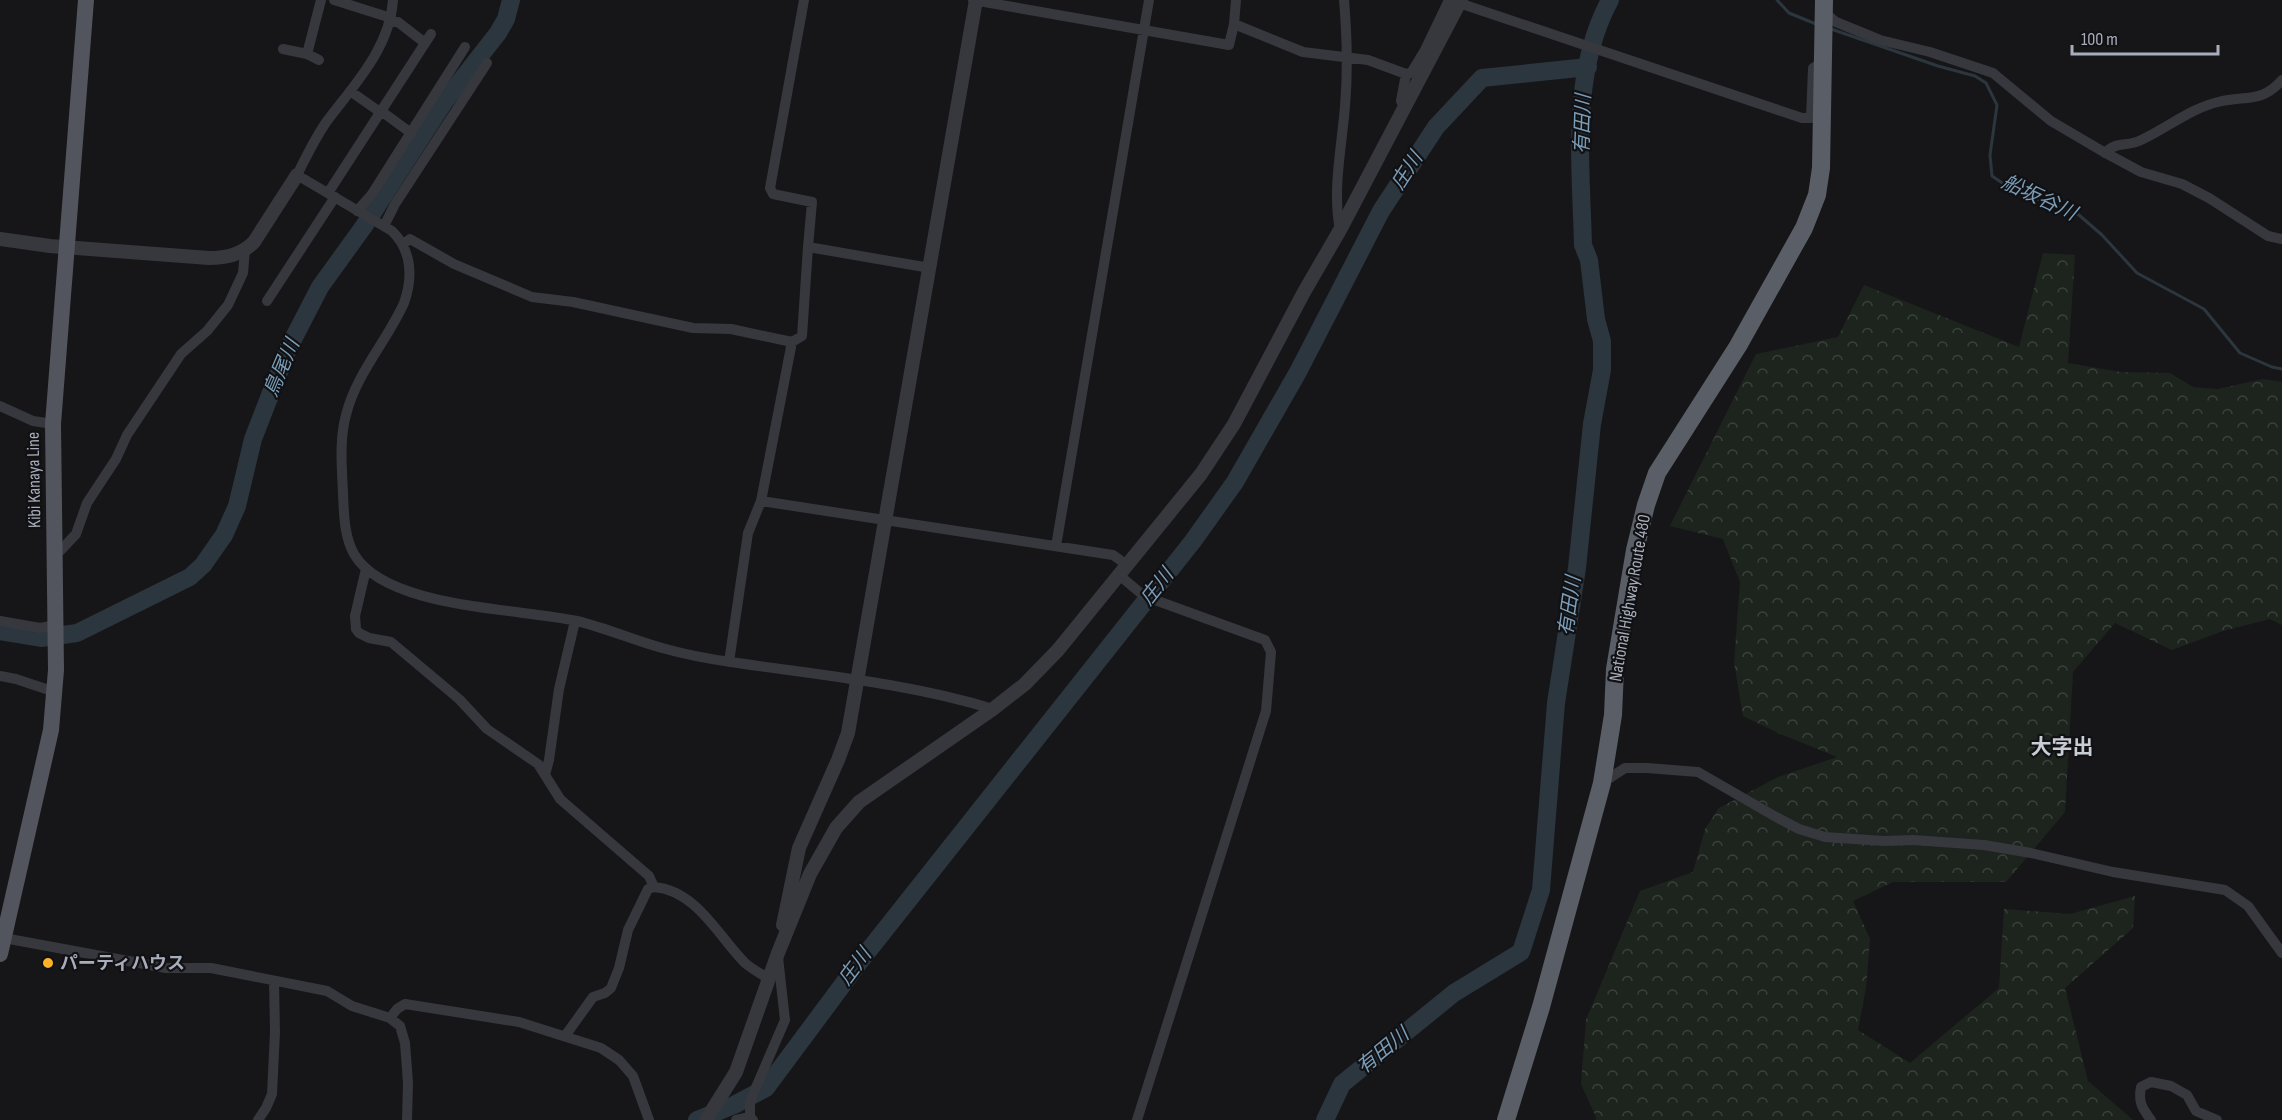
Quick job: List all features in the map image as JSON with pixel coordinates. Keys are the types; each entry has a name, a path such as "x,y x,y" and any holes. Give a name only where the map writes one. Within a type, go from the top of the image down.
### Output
{"highway":[{"name":"National Highway Route 480","path":"1506,1120 1541,1007 1602,783 1612,715 1617,658 1635,550 1646,505 1657,473 1738,346 1804,228 1817,195 1821,168 1823,5"}],"main road":[{"name":"Kibi Kanaya Line","path":"2,946 51,730 55,692 53,424 86,0"}],"street":[{"path":"307,54 321,0"},
{"path":"267,301 381,111 428,38 398,22 334,0"},
{"path":"0,239 67,248 209,258 225,257 244,250 259,235 297,175 326,123 374,56 391,20 393,0"},
{"path":"403,244 410,239 454,264 532,297 573,302 693,328 731,329 792,342 802,336 812,202 773,194 770,188 804,0"},
{"path":"736,1120 751,1119 754,1092 785,1020 778,953 799,848 848,733 975,0 1228,45 1236,0"},
{"path":"1056,546 1149,0"},
{"path":"1340,230 1336,210 1346,103 1347,58 1344,0"},
{"path":"1233,24 1302,52 1368,60 1406,74 1411,73 1459,2"},
{"path":"706,1120 736,1072 778,953 810,874 836,828 859,802 993,709 1025,684 1058,650 1202,474 1234,424 1340,230 1459,2"},
{"path":"1459,2 1802,118 1811,118 1813,68 1822,62"},
{"path":"1823,5 1836,22 1880,40 1930,52 1992,73 2051,121 2105,153 2141,172 2182,184 2268,236 2282,240"},
{"path":"359,212 465,47"},
{"path":"283,49 307,54 319,60"},
{"path":"381,225 487,63"},
{"path":"1404,107 1401,101 1406,74"},
{"path":"2105,153 2112,146 2136,142 2197,109 2219,102 2257,97 2272,92 2282,80"},
{"path":"350,91 411,134"},
{"path":"297,175 392,231 403,244 410,269 408,293 400,312 359,382 346,413 343,432 345,526 349,544 366,569 387,583 455,603 575,621 661,648 729,662 858,680 964,700 993,709"},
{"path":"808,247 930,268"},
{"path":"55,550 61,550 76,534 87,503 116,459 127,435 181,354 207,331 228,305 243,273 244,250"},
{"path":"729,662 748,533 761,501 792,342"},
{"path":"0,407 33,422 53,424"},
{"path":"761,501 1113,555 1144,596 1264,640 1271,652 1266,711 1137,1120"},
{"path":"366,569 355,616 359,633 369,638 392,642 459,699 487,729 538,764 560,799 649,876 654,887"},
{"path":"0,621 40,628 56,626"},
{"path":"545,774 559,688 575,621"},
{"path":"0,676 55,692"},
{"path":"1602,783 1624,768 1698,772 1799,829 1825,837 1983,845 2031,853 2114,872 2225,891 2248,906 2282,953"},
{"path":"799,848 798,856 802,863 811,865 819,858"},
{"path":"565,1036 594,997 611,988 619,968 628,930 648,889 654,887 672,891 694,906 747,964 769,979"},
{"path":"2,946 166,968 211,968 327,991 352,1006 390,1018 400,1026 405,1043 408,1083 407,1120"},
{"path":"258,1120 272,1094 275,1032 274,981"},
{"path":"390,1018 397,1009 405,1004 519,1022 601,1048 620,1060 633,1076 649,1120"},
{"path":"2151,1120 2140,1106 2142,1087 2151,1082 2171,1086 2187,1095 2196,1111 2217,1120"}],"green space":[{"path":"2043,253 2075,255 2068,363 2121,372 2170,373 2193,387 2218,389 2263,379 2282,382 2282,625 2270,619 2223,631 2172,650 2115,623 2073,672 2065,812 2006,882 1893,882 1853,901 1870,939 1866,988 1858,1030 1910,1063 1999,988 2004,909 2070,914 2135,896 2133,928 2065,988 2088,1081 2133,1120 1596,1120 1581,1084 1586,1020 1640,891 1693,872 1705,829 1719,808 1778,777 1837,757 1743,716 1734,663 1740,582 1723,539 1670,526 1756,354 1838,337 1864,285 2019,347"}],"waterway":[{"name":"鳥尾川","path":"0,631 41,638 77,633 190,577 203,565 224,535 237,506 253,439 288,349 320,287 364,226 444,102 498,33 506,19 511,0"},
{"name":"有田川","path":"1325,1120 1342,1084 1454,993 1521,952 1541,890 1556,703 1577,568 1592,424 1602,370 1602,341 1596,319 1589,260 1583,245 1580,151 1583,89 1589,58 1597,28 1610,0"},
{"name":"船坂谷川","path":"1777,0 1789,13 1816,24"},
{"name":"船坂谷川","path":"1831,29 1938,66 1975,76 1986,83 1997,105 1990,155 1992,176 2011,189 2079,215 2102,235 2137,273 2204,309 2240,353 2282,369"},
{"name":"庄川","path":"697,1120 734,1105 766,1088 861,960 1193,541 1235,482 1298,372 1381,211 1436,127 1482,78 1588,67"}],"place":[{"name":"パーティハウス","path":"48,963"}],"district":[{"name":"大字出","path":"2062,747"}]}
